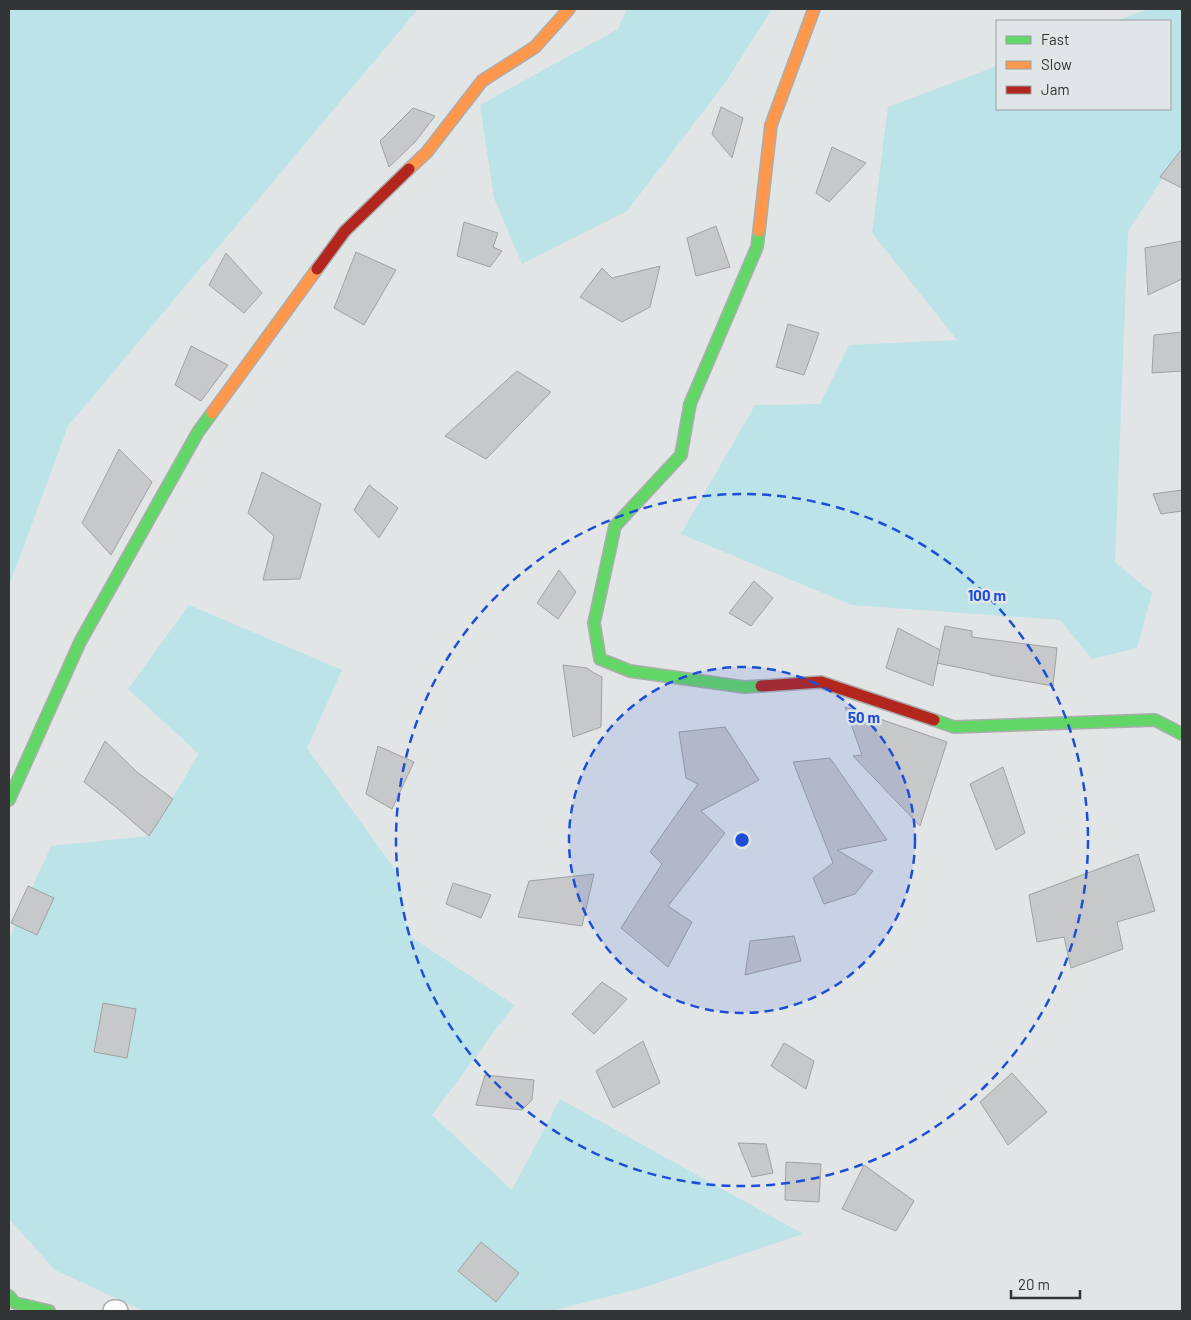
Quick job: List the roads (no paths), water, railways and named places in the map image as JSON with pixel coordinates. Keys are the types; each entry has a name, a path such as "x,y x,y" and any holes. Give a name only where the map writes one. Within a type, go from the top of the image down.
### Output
{"street":[{"path":"9,800 80,642 198,432 345,231 427,152 482,81 535,48 569,9"},
{"path":"814,9 771,125 757,248 690,404 681,455 614,526 594,623 600,659 630,671 744,687 820,682 954,727 1155,720 1182,734"},
{"path":"9,1296 14,1303 49,1311"}]}
